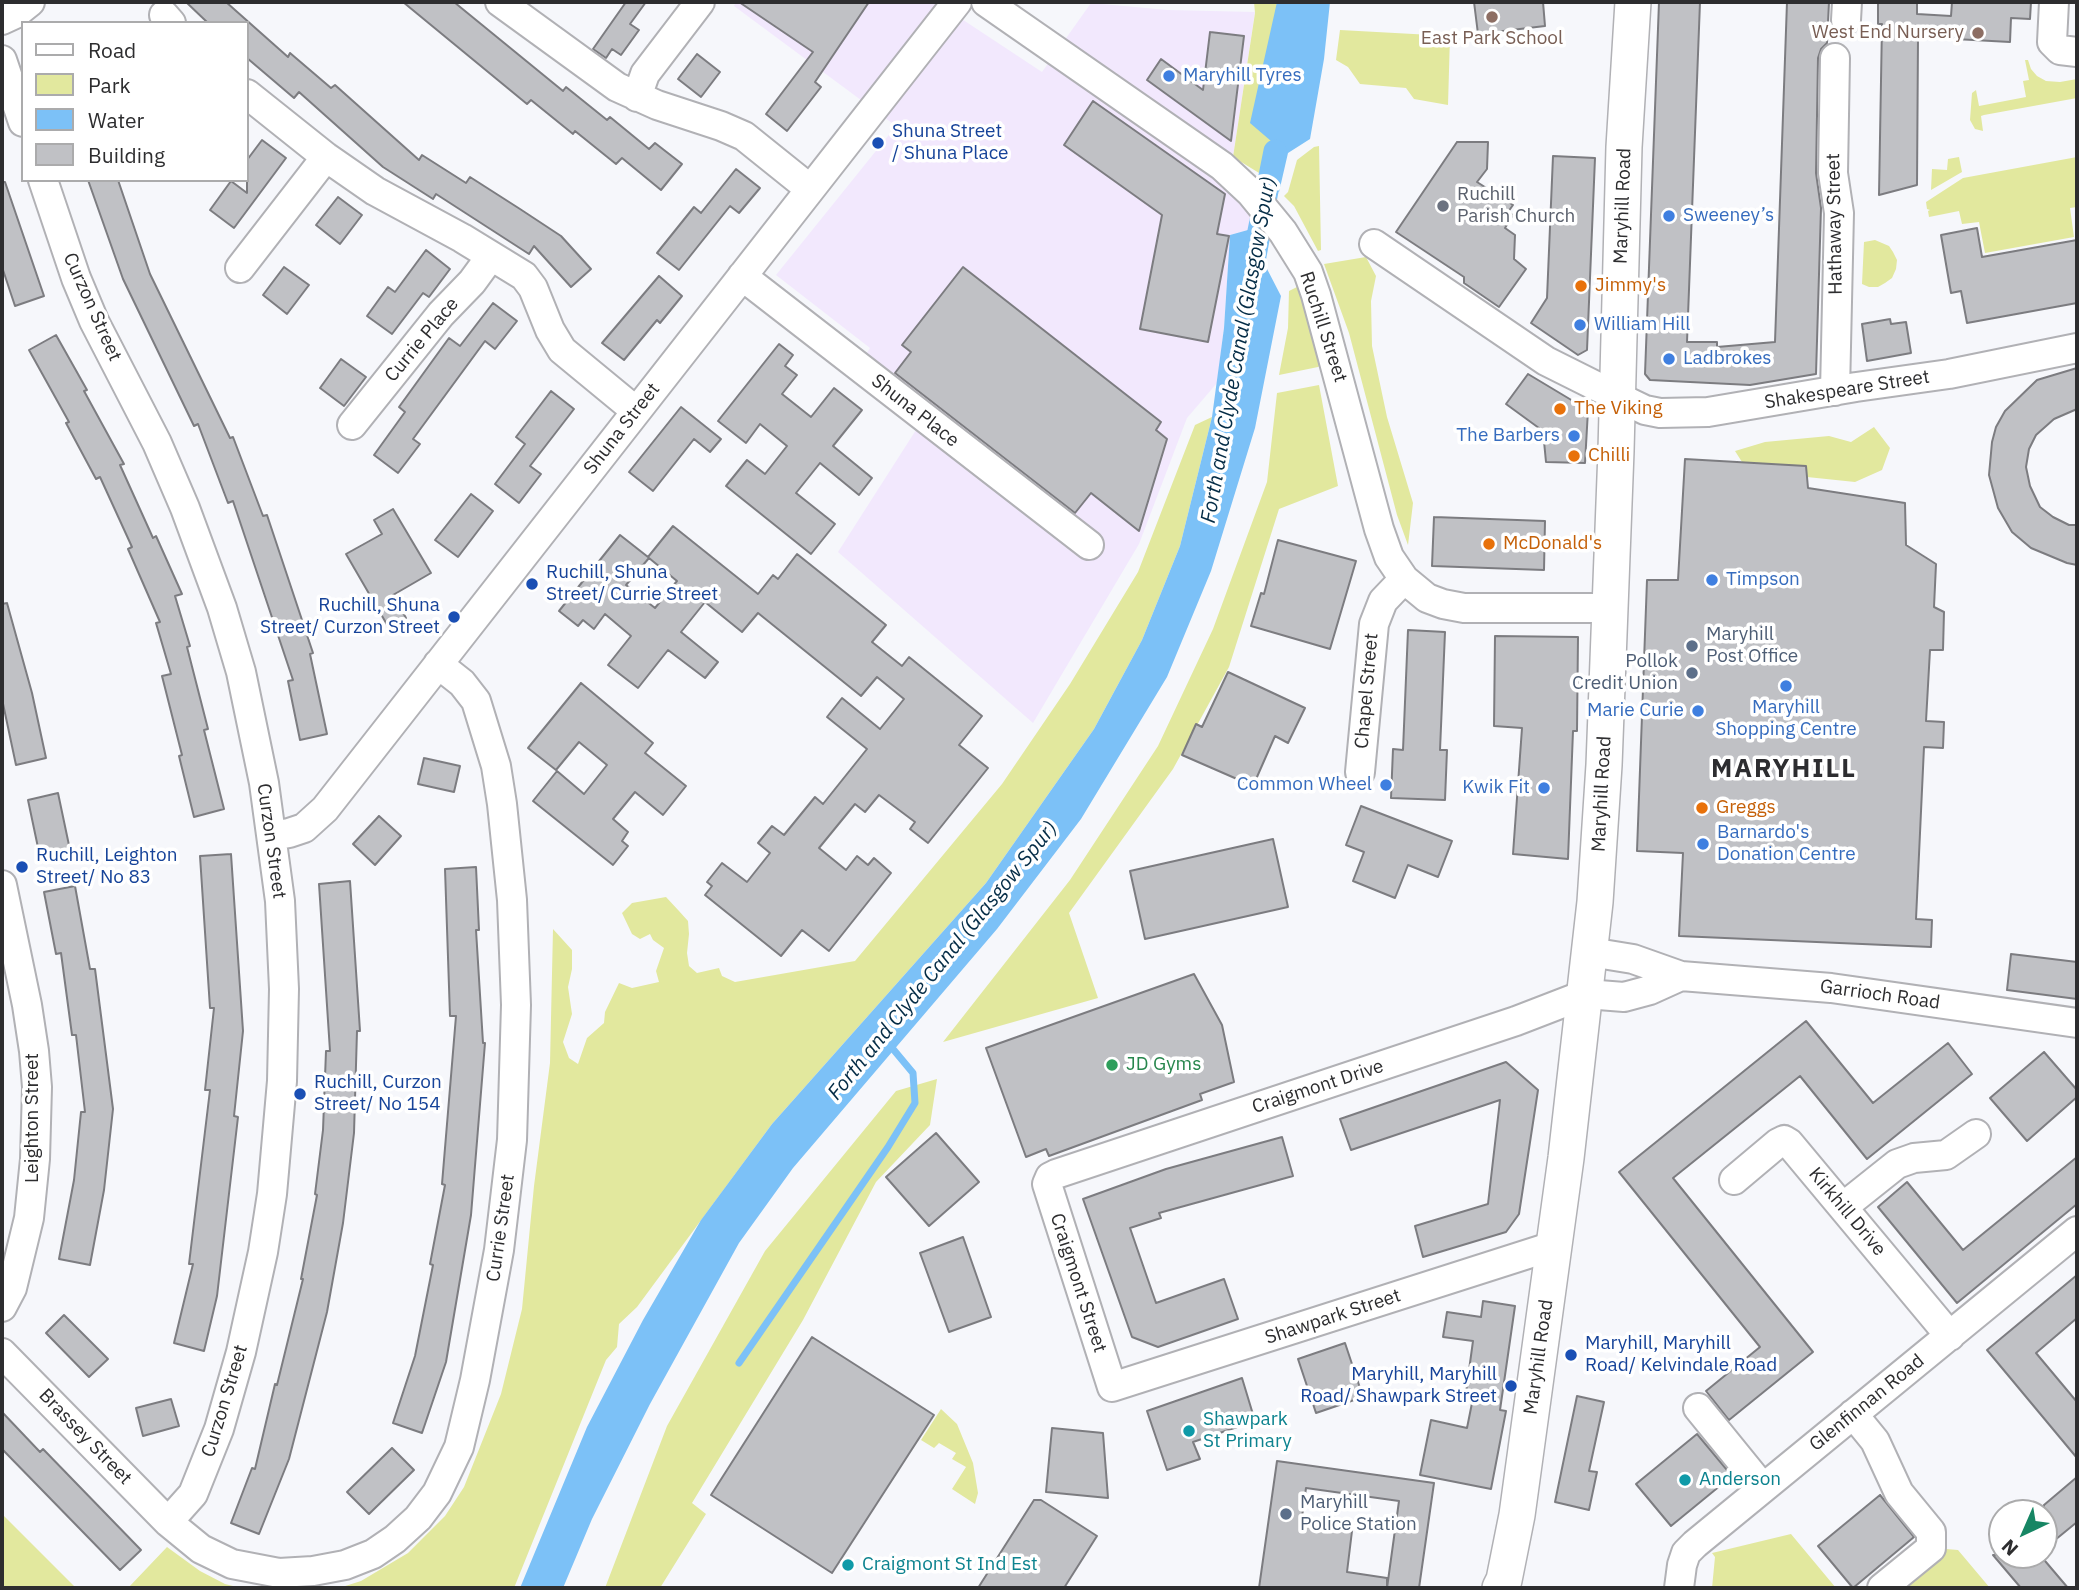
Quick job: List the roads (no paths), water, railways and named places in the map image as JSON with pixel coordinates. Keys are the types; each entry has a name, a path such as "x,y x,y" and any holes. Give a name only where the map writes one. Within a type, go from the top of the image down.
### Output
{"main road":[{"name":"Maryhill Road","path":"1503,1586 1517,1515 1586,993 1595,902 1604,765 1624,147 1633,2"}],"street":[{"path":"2,20 30,2"},
{"path":"500,2 617,87 667,109 733,130 754,142 810,189"},
{"path":"637,97 645,74 700,2"},
{"name":"Shuna Street","path":"272,836 296,831 316,819 957,2"},
{"name":"Ruchill Street","path":"986,2 1230,173 1268,212 1292,244 1307,272 1328,331 1384,545 1393,566 1404,579 1427,598 1464,608 1610,608"},
{"path":"2054,2 2052,42 2069,51"},
{"name":"Hathaway Street","path":"1835,58 1833,173 1839,214 1835,391"},
{"path":"2,60 21,116"},
{"path":"248,95 326,157 394,203 514,269 529,282 562,350 636,411"},
{"path":"240,268 326,157"},
{"name":"Curzon Street","path":"44,182 90,311 157,443 185,508 222,608 241,672 272,836 282,926 285,1014 282,1081 268,1222 241,1352 219,1429 193,1493 168,1522"},
{"name":"Shakespeare Street","path":"1374,244 1546,361 1645,410 1660,413 1691,414 1727,409 1948,374 2077,348"},
{"name":"Currie Place","path":"352,425 491,256"},
{"name":"Shuna Place","path":"742,276 1089,545"},
{"name":"Chapel Street","path":"1360,772 1374,624 1383,601 1404,579"},
{"name":"Currie Street","path":"168,1522 201,1549 246,1568 297,1573 345,1565 384,1547 418,1518 437,1493 459,1447 484,1336 509,1178 516,1051 515,951 502,804 488,735 471,693 438,664"},
{"name":"Leighton Street","path":"2,885 31,1034 37,1105 29,1218 14,1281 2,1307"},
{"name":"Garrioch Road","path":"1590,952 1633,959 1681,976 1831,988 2077,1023"},
{"name":"Garrioch Road","path":"1586,993 1625,997 1650,990 1681,976"},
{"name":"Craigmont Drive","path":"1049,1179 1056,1174 1516,1021 1586,993"},
{"path":"1843,1207 1896,1164 1914,1158 1946,1155 1976,1134"},
{"name":"Kirkhill Drive","path":"1734,1180 1784,1140 1792,1145 1950,1336"},
{"name":"Craigmont Street","path":"1049,1179 1047,1187 1112,1387"},
{"name":"Glenfinnan Road","path":"1679,1588 1680,1571 1690,1549 2077,1231"},
{"name":"Shawpark Street","path":"1112,1387 1553,1246"},
{"name":"Brassey Street","path":"2,1353 168,1522"},
{"path":"1698,1408 1763,1488"},
{"path":"1853,1414 1875,1441 1899,1493 1931,1532 1931,1548 1882,1588"}],"water":[{"path":"1277,2 1330,2 1324,59 1310,139 1288,153 1279,192 1264,176 1271,141 1250,123"},
{"path":"1255,228 1270,238 1265,265 1281,296 1255,428 1211,571 1167,677 1081,819 997,929 793,1168 739,1243 650,1404 592,1519 563,1588 520,1588 587,1427 643,1320 701,1220 772,1124 986,883 1094,729 1142,640 1180,546 1212,417 1224,328 1230,235"}],"waterway":[{"name":"Forth and Clyde Canal (Glasgow Spur)","path":"1253,261 1275,151"},
{"path":"739,1363 888,1147 915,1103 913,1073 888,1043"}],"place":[{"name":"East Park School","path":"1492,17"},
{"name":"West End Nursery","path":"1978,33"},
{"name":"Maryhill Tyres","path":"1169,76"},
{"name":"Shuna Street / Shuna Place","path":"878,143"},
{"name":"Ruchill Parish Church","path":"1443,206"},
{"name":"Sweeney’s","path":"1669,216"},
{"name":"Jimmy's","path":"1581,286"},
{"name":"William Hill","path":"1580,325"},
{"name":"Ladbrokes","path":"1669,359"},
{"name":"The Viking","path":"1560,409"},
{"name":"The Barbers","path":"1574,436"},
{"name":"Chilli","path":"1574,456"},
{"name":"McDonald's","path":"1489,544"},
{"name":"Timpson","path":"1712,580"},
{"name":"Ruchill, Shuna Street/ Currie Street","path":"532,584"},
{"name":"Ruchill, Shuna Street/ Curzon Street","path":"454,617"},
{"name":"Maryhill Post Office","path":"1692,646"},
{"name":"Pollok Credit Union","path":"1692,673"},
{"name":"Maryhill Shopping Centre","path":"1786,686"},
{"name":"Marie Curie","path":"1698,711"},
{"name":"Common Wheel","path":"1386,785"},
{"name":"Kwik Fit","path":"1544,788"},
{"name":"Greggs","path":"1702,808"},
{"name":"Barnardo's Donation Centre","path":"1703,844"},
{"name":"Ruchill, Leighton Street/ No 83","path":"22,867"},
{"name":"JD Gyms","path":"1112,1065"},
{"name":"Ruchill, Curzon Street/ No 154","path":"300,1094"},
{"name":"Maryhill, Maryhill Road/ Kelvindale Road","path":"1571,1355"},
{"name":"Maryhill, Maryhill Road/ Shawpark Street","path":"1511,1386"},
{"name":"Shawpark St Primary","path":"1189,1431"},
{"name":"Anderson","path":"1685,1480"},
{"name":"Maryhill Police Station","path":"1286,1514"},
{"name":"Craigmont St Ind Est","path":"848,1565"}],"district":[{"name":"MARYHILL","path":"1784,769"}]}
